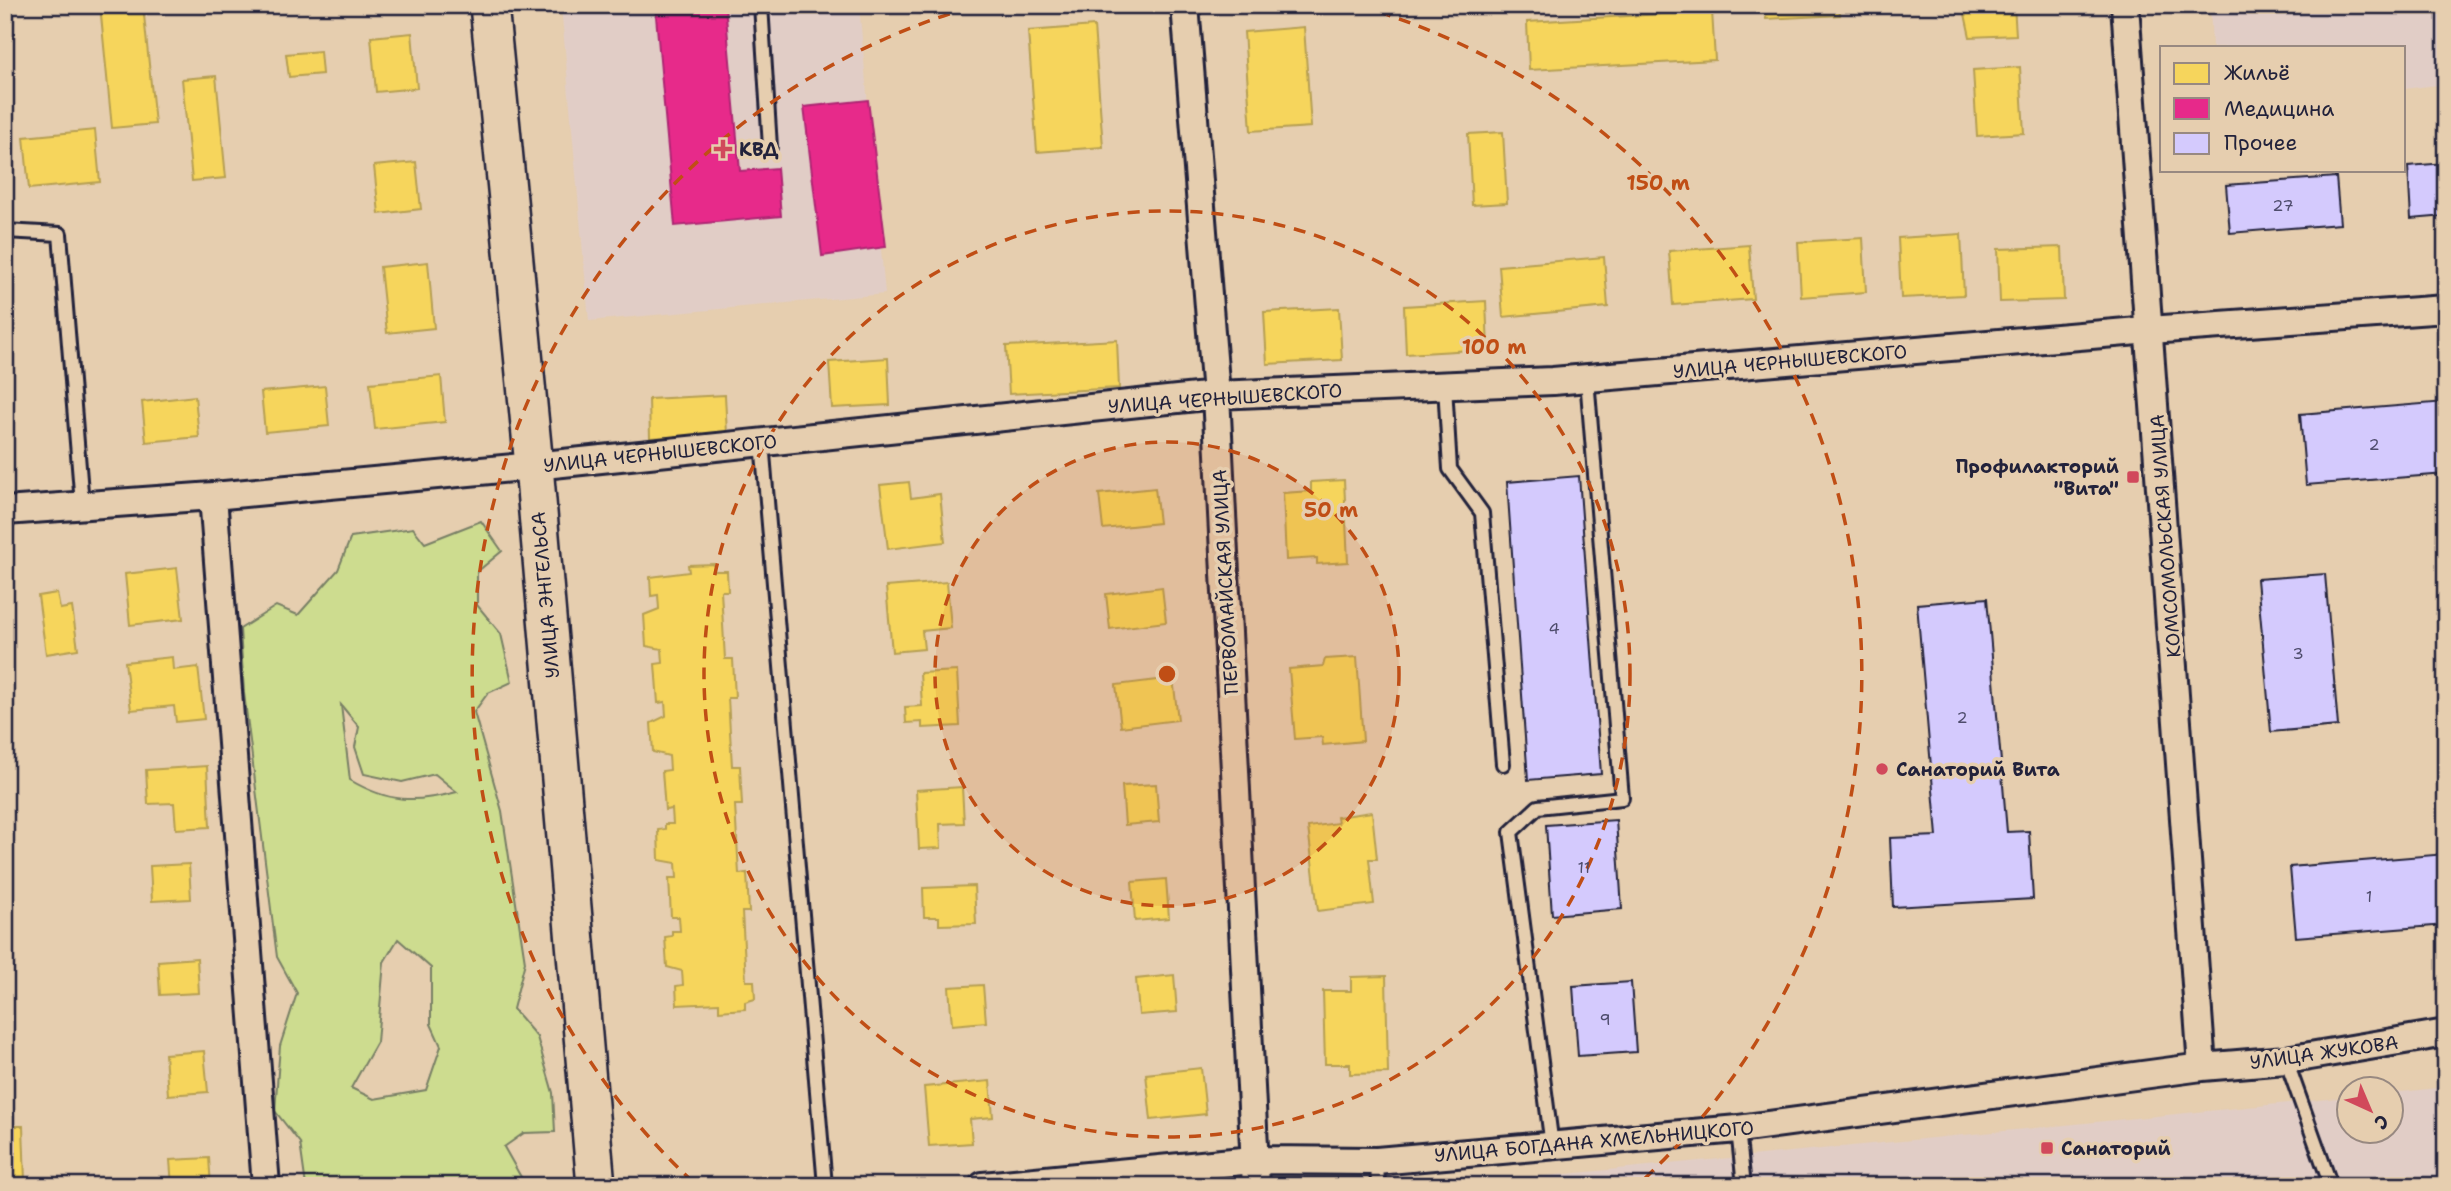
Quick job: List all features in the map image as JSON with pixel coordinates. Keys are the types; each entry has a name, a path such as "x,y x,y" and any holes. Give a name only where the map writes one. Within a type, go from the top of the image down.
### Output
{"street":[{"name":"УЛИЦА ЭНГЕЛЬСА","path":"489,5 534,466 596,1186"},
{"name":"ПЕРВОМАЙСКАЯ УЛИЦА","path":"1185,5 1216,395 1255,1173"},
{"name":"КОМСОМОЛЬСКАЯ УЛИЦА","path":"2125,5 2202,1067"},
{"name":"УЛИЦА ЧЕРНЫШЕВСКОГО","path":"5,511 213,496 534,466 1216,395 1587,379 2150,330 2446,309"},
{"path":"213,496 266,1186"},
{"name":"УЛИЦА ЖУКОВА","path":"2202,1067 2286,1060 2446,1033"},
{"name":"УЛИЦА БОГДАНА ХМЕЛЬНИЦКОГО","path":"983,1186 1255,1173 1377,1173 1552,1146 1738,1129 2202,1067"}],"lane":[{"path":"761,5 770,147"},
{"path":"5,231 60,234 82,505"},
{"path":"1552,1146 1511,832 1538,807 1622,798 1587,379"},
{"path":"1445,386 1450,469 1482,513 1503,764"},
{"path":"762,442 825,1186"},
{"path":"2286,1060 2331,1186"},
{"path":"1738,1129 1744,1186"}],"shaded area":[{"name":"КВД","path":"561,5 859,5 885,294 589,321"},
{"path":"2210,5 2446,5 2446,84 2406,89 2406,46 2212,46"},
{"path":"2446,1087 2446,1186 1446,1186 2336,1098 2336,1146 2406,1146 2406,1091"}],"green space":[{"path":"481,521 502,551 477,572 477,605 501,634 512,682 488,693 474,712 502,811 525,962 513,1009 537,1037 553,1093 555,1132 524,1133 504,1147 526,1186 306,1186 300,1143 275,1111 280,1046 297,993 277,957 244,693 240,629 276,606 298,615 338,570 351,537 413,528 425,543","holes":["341,705 359,727 355,747 364,774 402,782 435,774 457,792 428,798 402,799 377,793 350,780","398,939 431,968 431,1024 441,1046 426,1090 374,1099 351,1088 377,1042 384,962"]}],"building: Жильё":[{"path":"100,5 143,5 155,124 112,128"},
{"path":"1765,5 1839,5 1840,15 1766,19"},
{"path":"1963,5 2014,5 2016,35 1970,37"},
{"path":"1712,11 1715,60 1529,70 1527,22"},
{"path":"1094,26 1103,147 1037,152 1028,31"},
{"path":"1304,27 1311,127 1251,131 1244,32"},
{"path":"412,33 417,88 376,92 371,37"},
{"path":"320,51 322,74 289,77 286,54"},
{"path":"2020,67 2024,133 1977,136 1973,70"},
{"path":"216,76 226,178 192,181 182,79"},
{"path":"95,130 100,182 29,189 24,137"},
{"path":"1503,132 1507,203 1472,205 1468,134"},
{"path":"416,162 421,209 379,214 374,166"},
{"path":"1961,234 1964,295 1901,298 1898,238"},
{"path":"1863,238 1866,292 1801,297 1798,242"},
{"path":"1749,245 1753,299 1673,305 1669,251"},
{"path":"2062,247 2064,300 2000,302 1998,249"},
{"path":"1604,257 1608,307 1503,317 1499,266"},
{"path":"428,262 434,328 387,333 380,267"},
{"path":"1486,301 1488,349 1406,354 1404,306"},
{"path":"1339,308 1342,360 1267,364 1264,312"},
{"path":"1117,340 1119,388 1009,394 1006,346"},
{"path":"888,358 890,405 832,408 829,362"},
{"path":"441,376 445,422 375,429 370,383"},
{"path":"325,386 329,426 265,432 261,392"},
{"path":"725,395 727,434 650,438 649,399"},
{"path":"195,396 199,437 146,442 142,402"},
{"path":"1344,480 1348,562 1317,564 1317,558 1286,560 1283,493 1311,491 1311,482"},
{"path":"909,482 911,498 940,494 945,542 888,549 880,485"},
{"path":"1155,488 1159,523 1103,529 1099,494"},
{"path":"714,564 714,571 727,571 728,591 721,591 725,659 733,659 735,698 728,698 732,766 740,766 742,805 735,805 739,874 747,873 749,912 742,912 746,981 754,981 755,999 745,1002 745,1009 719,1011 719,1003 677,1005 676,986 683,985 682,971 667,967 665,937 672,936 672,931 680,931 679,917 671,917 669,878 677,878 676,863 659,860 658,830 665,829 665,824 673,824 672,809 665,810 662,771 670,770 669,756 653,752 651,723 666,716 665,702 658,703 655,664 663,663 662,649 646,646 644,615 659,609 658,595 651,596 650,577 689,572 688,565"},
{"path":"177,568 183,619 130,625 125,574"},
{"path":"947,582 951,628 922,631 924,649 892,652 886,587"},
{"path":"1162,587 1166,622 1110,629 1106,594"},
{"path":"57,593 60,609 72,607 78,649 46,654 38,596"},
{"path":"172,657 173,670 198,667 204,719 176,722 174,706 131,710 125,662"},
{"path":"1357,657 1363,741 1323,745 1322,737 1295,739 1289,669 1323,666 1325,659"},
{"path":"957,671 960,726 922,728 922,722 906,723 905,707 922,706 920,673"},
{"path":"1173,678 1178,720 1121,727 1116,685"},
{"path":"207,766 210,827 176,829 174,803 148,804 146,770"},
{"path":"1156,784 1159,822 1125,825 1122,786"},
{"path":"962,787 964,823 940,824 941,848 919,849 916,790"},
{"path":"1372,812 1377,859 1369,859 1374,904 1318,911 1308,827 1338,823 1337,817"},
{"path":"189,864 191,899 152,901 150,866"},
{"path":"1166,879 1169,918 1135,921 1132,882"},
{"path":"974,886 976,924 939,925 939,917 924,917 923,888"},
{"path":"197,958 199,993 160,995 158,961"},
{"path":"1174,975 1177,1012 1139,1015 1136,979"},
{"path":"1386,976 1388,1073 1350,1074 1350,1064 1325,1064 1323,991 1351,991 1351,977"},
{"path":"983,985 986,1022 952,1025 949,987"},
{"path":"204,1051 208,1092 168,1095 165,1054"},
{"path":"5,1060 8,1060 12,1111 5,1111"},
{"path":"1201,1068 1206,1114 1151,1120 1146,1074"},
{"path":"990,1081 993,1117 970,1119 972,1143 929,1146 924,1087"},
{"path":"5,1126 23,1126 25,1181 43,1180 43,1186 5,1186"},
{"path":"209,1158 211,1186 172,1186 170,1160"}],"building: Медицина":[{"path":"655,5 725,5 740,171 777,168 781,216 675,226"},
{"path":"868,100 886,247 822,256 804,107"}],"building: Прочее":[{"path":"2446,163 2446,216 2411,219 2408,166"},
{"path":"2336,177 2340,224 2230,233 2226,185"},
{"path":"2446,402 2446,474 2306,485 2300,414"},
{"path":"1579,476 1601,774 1528,780 1507,482"},
{"path":"2325,574 2338,726 2271,732 2257,579"},
{"path":"1987,598 2007,832 2029,831 2033,899 1893,907 1890,838 1937,836 1917,604"},
{"path":"1616,820 1622,909 1552,915 1546,825"},
{"path":"2446,854 2446,925 2296,937 2290,867"},
{"path":"1631,982 1636,1052 1578,1056 1573,986"}],"place":[{"name":"КВД","path":"723,149"},
{"name":"Профилакторий \"Вита\"","path":"2133,477"},
{"name":"Санаторий Вита","path":"1882,769"},
{"name":"Санаторий","path":"2047,1148"}]}
